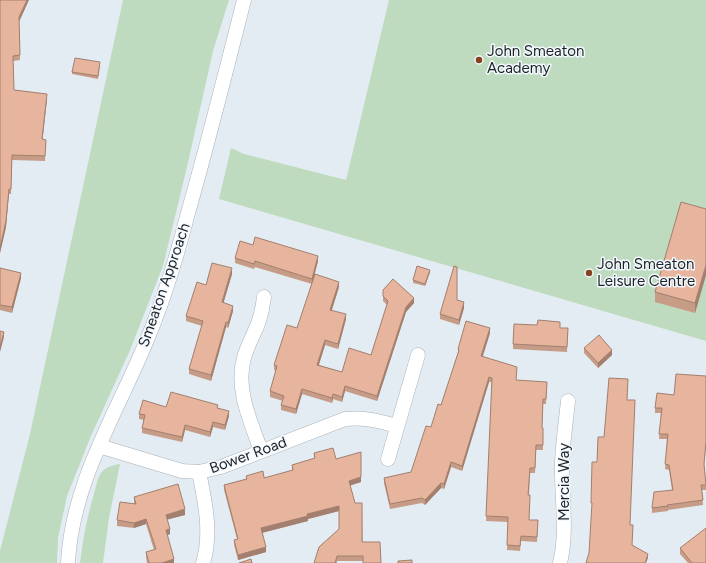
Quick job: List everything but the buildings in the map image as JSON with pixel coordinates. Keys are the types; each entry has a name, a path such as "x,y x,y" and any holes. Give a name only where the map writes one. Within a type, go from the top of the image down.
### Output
{"street":[{"name":"Smeaton Approach","path":"68,563 71,533 82,489 99,446 156,318 171,272 204,158 244,0"},
{"path":"261,451 244,398 241,373 247,348 262,311 264,297"},
{"path":"388,459 418,355"},
{"name":"Mercia Way","path":"560,563 564,521 562,462 568,400"},
{"name":"Bower Road","path":"99,446 182,471 199,472 221,467 345,419 371,419 397,426"},
{"path":"199,472 206,507 208,535 203,563"}],"green space":[{"path":"123,0 229,0 213,51 163,266 130,350 91,436 67,496 58,538 57,563 0,563 0,551 30,434"},
{"path":"389,0 706,0 706,341 219,199 231,148 244,154 346,180"},
{"path":"120,464 109,518 103,563 80,563 87,520 98,478 105,469"}],"place":[{"name":"John Smeaton Academy","path":"479,60"},
{"name":"John Smeaton Leisure Centre","path":"589,273"}]}
